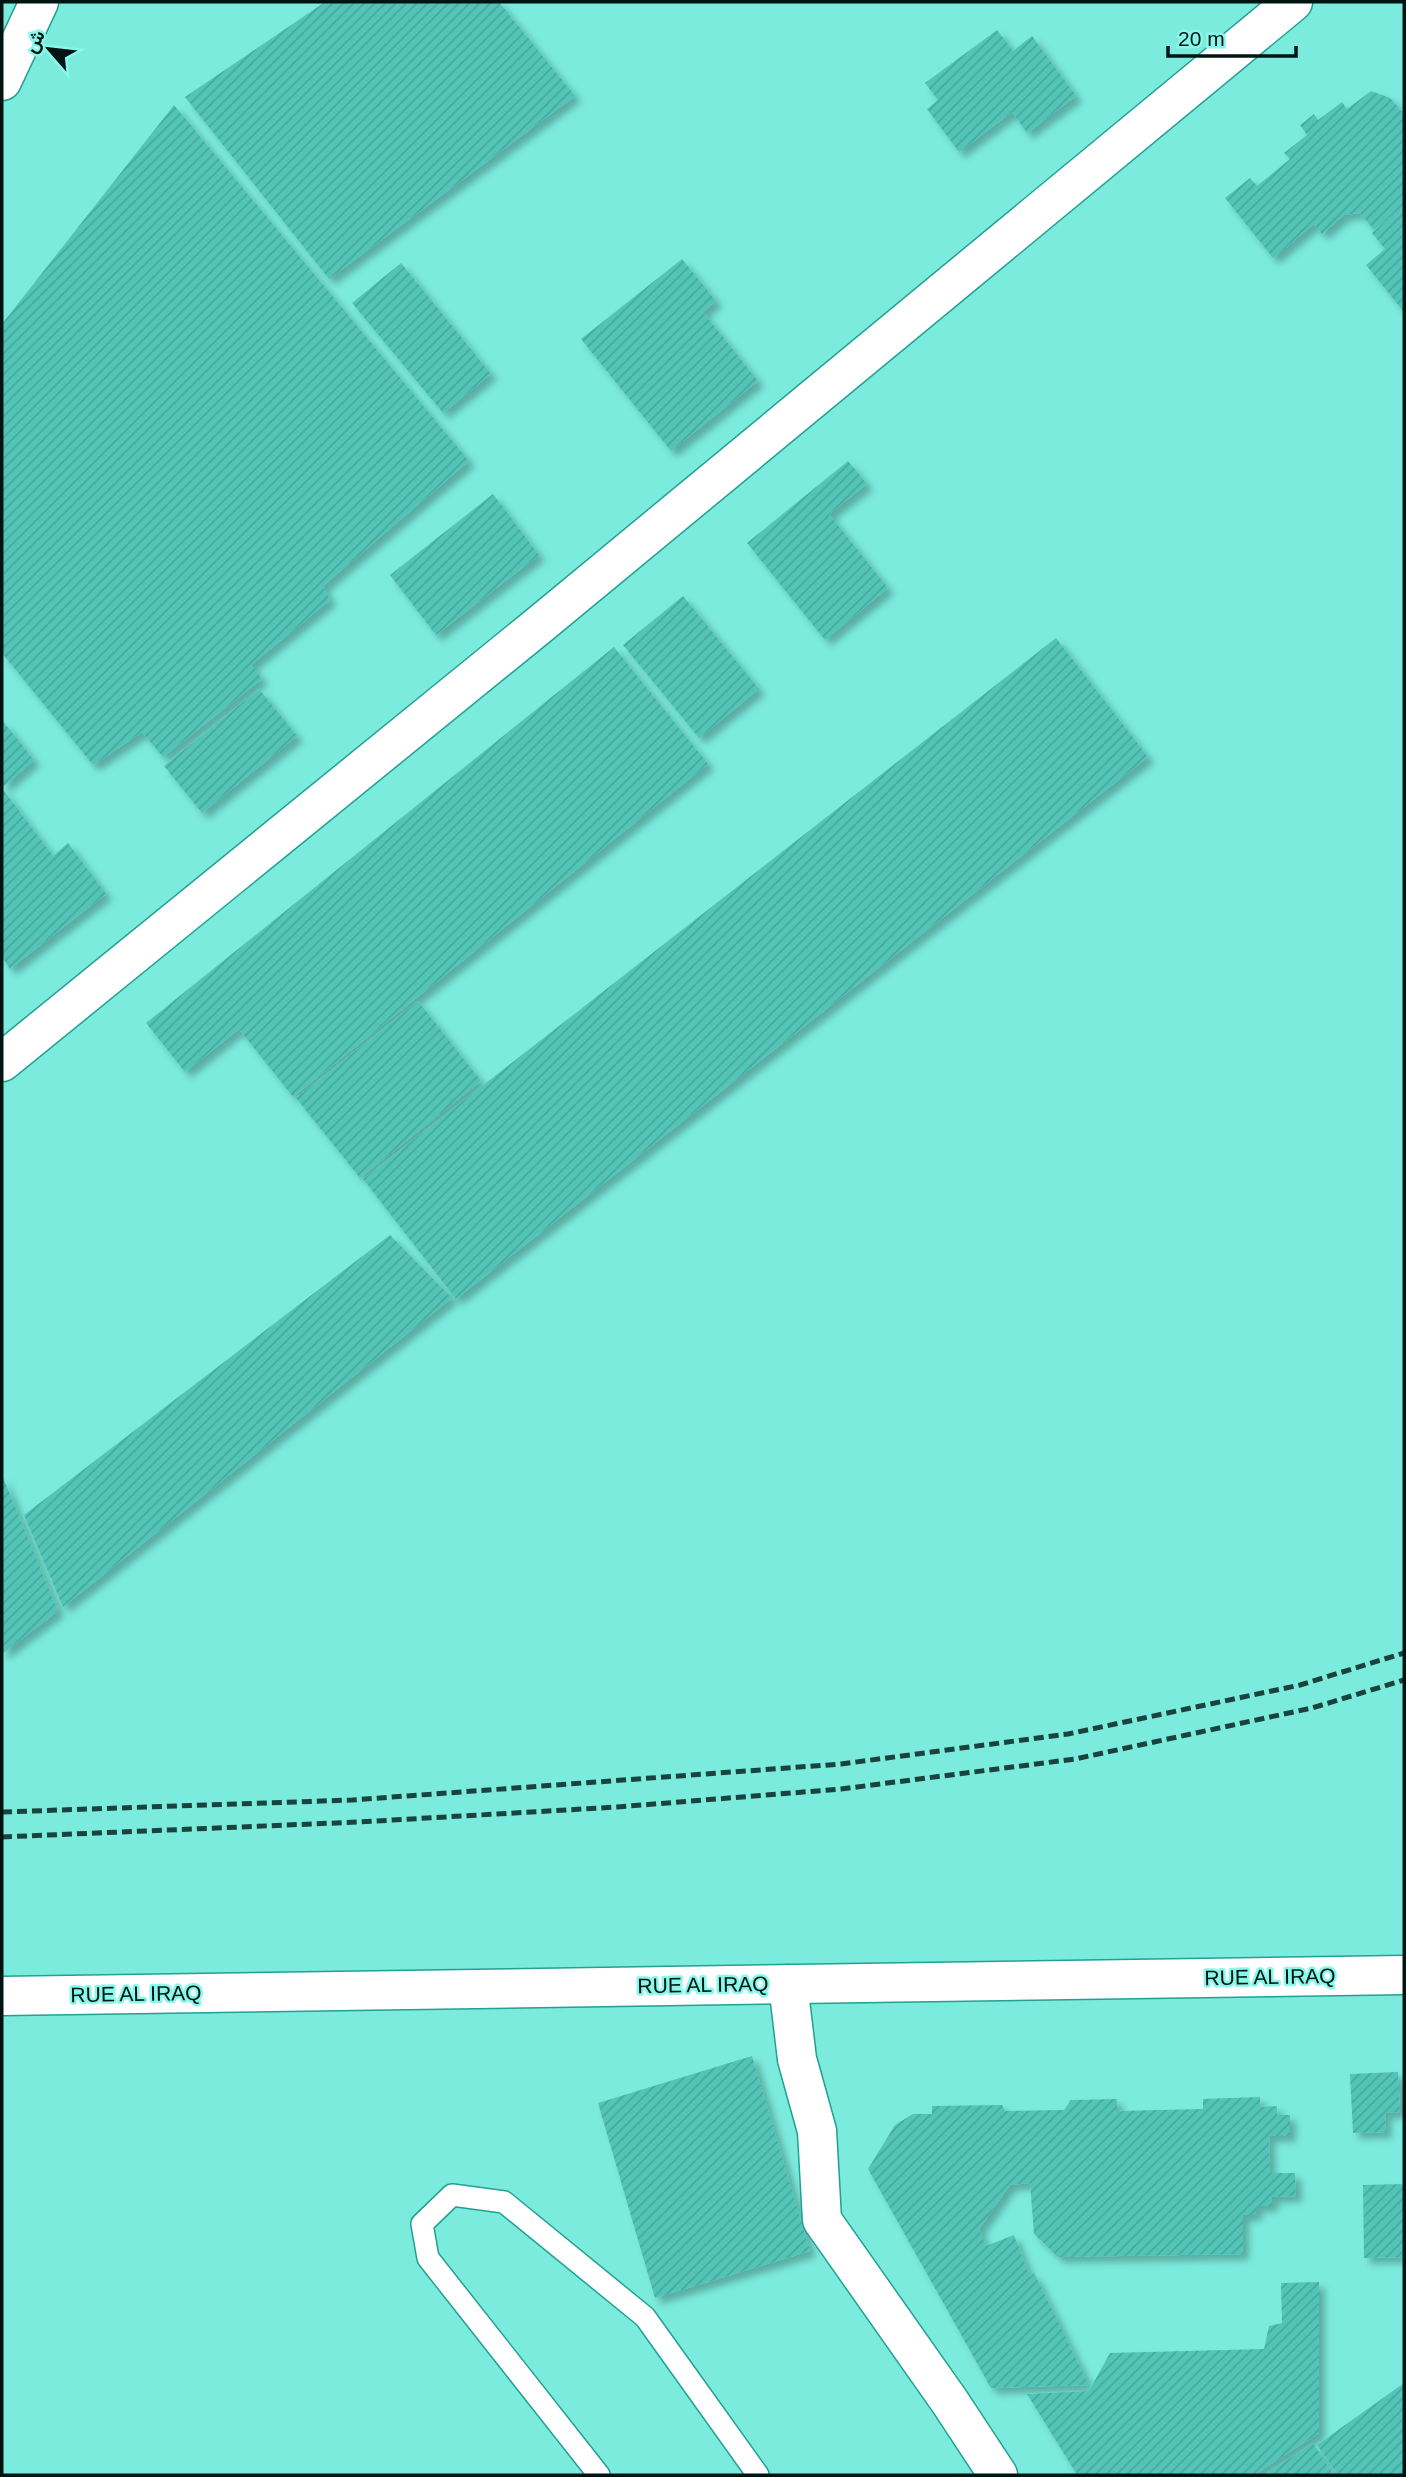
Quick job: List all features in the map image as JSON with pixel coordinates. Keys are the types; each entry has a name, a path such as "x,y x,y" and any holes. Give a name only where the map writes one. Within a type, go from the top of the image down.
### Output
{"street":[{"path":"2,81 38,2"},
{"path":"2,1062 554,613 1293,2"},
{"name":"RUE AL IRAQ","path":"2,1996 1404,1975"},
{"path":"788,1984 797,2059 817,2131 822,2220 998,2475"}],"lane":[{"path":"599,2475 428,2258 422,2224 452,2195 504,2202 645,2317 758,2475"}],"building":[{"path":"325,2 499,2 575,96 329,279 185,97"},
{"path":"997,30 1013,51 1032,36 1076,96 1027,133 1012,112 959,152 927,109 938,100 925,83"},
{"path":"1371,91 1390,98 1404,114 1404,205 1374,230 1360,213 1344,215 1322,234 1314,224 1273,258 1225,198 1250,178 1257,186 1290,159 1284,153 1307,135 1300,125 1314,114 1318,120 1342,102 1347,109"},
{"path":"174,105 469,461 323,586 330,600 251,665 262,679 163,757 142,732 93,765 2,653 2,324"},
{"path":"1404,207 1404,312 1366,265 1385,249 1372,233"},
{"path":"682,259 716,301 703,312 758,381 671,451 581,339"},
{"path":"401,263 491,374 443,413 352,303"},
{"path":"848,461 867,484 829,514 888,588 825,640 747,543"},
{"path":"493,494 539,555 436,635 390,575"},
{"path":"683,596 759,689 699,738 623,645"},
{"path":"1056,638 1148,757 456,1299 363,1179"},
{"path":"614,647 708,764 293,1097 239,1029 185,1072 146,1023"},
{"path":"259,689 297,736 202,813 164,766"},
{"path":"2,720 34,760 2,788"},
{"path":"2,788 53,856 68,843 106,894 10,969 2,957"},
{"path":"418,1001 481,1081 360,1178 296,1098"},
{"path":"390,1235 452,1298 63,1607 24,1515"},
{"path":"2,1475 58,1611 2,1654"},
{"path":"752,2056 810,2251 655,2298 598,2103"},
{"path":"1398,2072 1400,2112 1385,2113 1386,2132 1353,2133 1350,2074"},
{"path":"1260,2097 1260,2107 1277,2106 1277,2115 1290,2115 1290,2136 1269,2136 1270,2173 1295,2173 1296,2196 1272,2197 1272,2206 1256,2206 1256,2215 1243,2215 1243,2254 1058,2257 1034,2234 1030,2183 1010,2185 979,2229 986,2246 1014,2235 1030,2277 1034,2273 1089,2385 991,2388 868,2169 895,2125 913,2114 932,2114 932,2106 1002,2105 1005,2111 1064,2110 1071,2100 1117,2099 1117,2111 1203,2109 1203,2099"},
{"path":"1404,2184 1404,2257 1364,2258 1363,2185"},
{"path":"1319,2282 1319,2433 1254,2475 1077,2475 1027,2394 1089,2391 1110,2353 1264,2349 1269,2326 1282,2323 1281,2283"},
{"path":"1404,2383 1404,2475 1338,2475 1317,2445"},
{"path":"1313,2443 1334,2475 1264,2475"}],"railway":[{"path":"2,1812 352,1800 841,1764 1068,1734 1300,1685 1404,1653"},
{"path":"2,1837 359,1822 617,1807 841,1789 1075,1759 1312,1708 1404,1680"}]}
